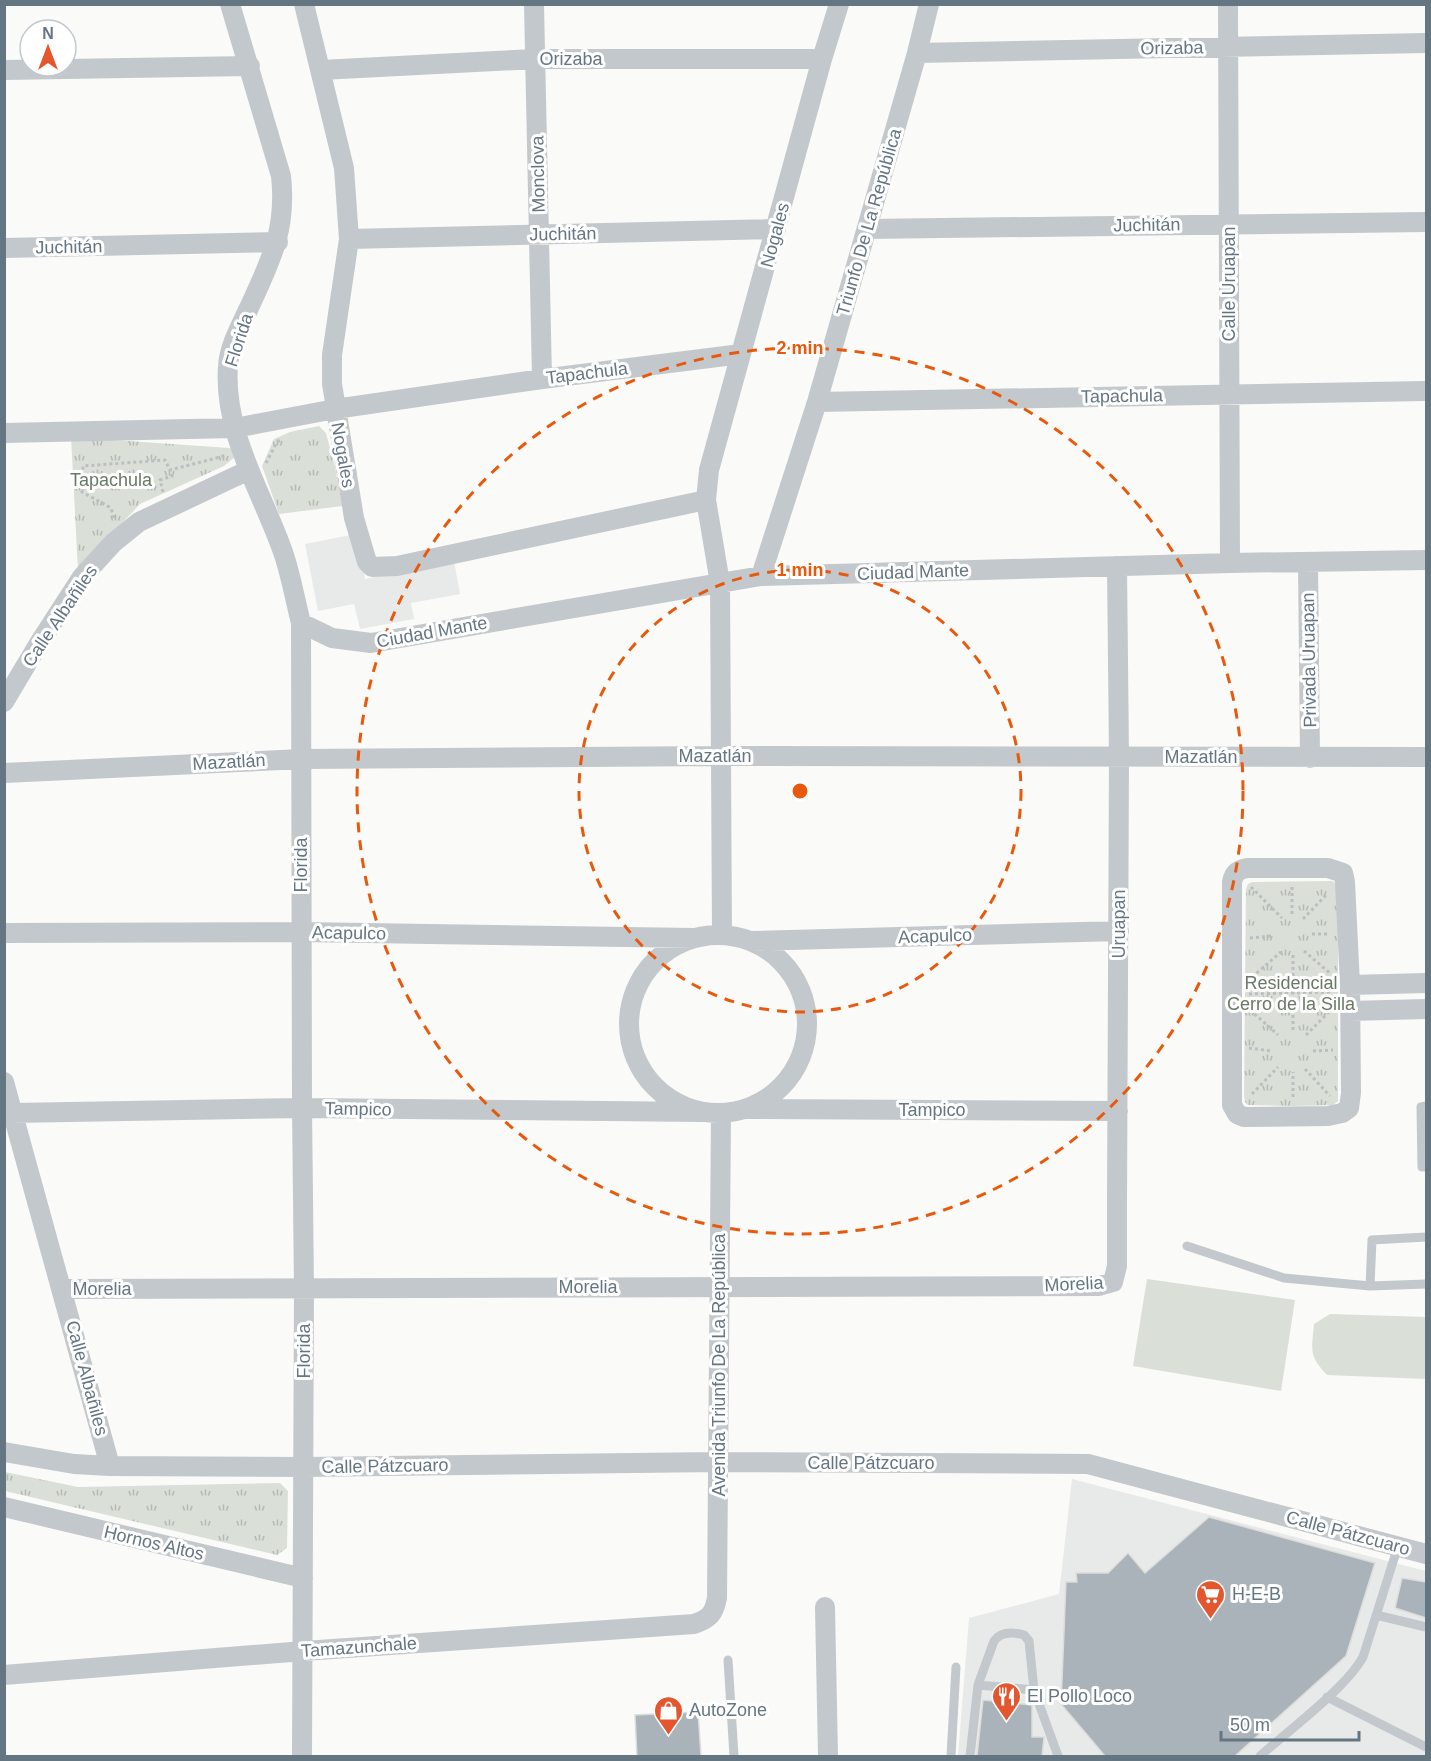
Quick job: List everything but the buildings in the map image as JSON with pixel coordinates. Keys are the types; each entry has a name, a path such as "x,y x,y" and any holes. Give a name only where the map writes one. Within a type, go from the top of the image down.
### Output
{"street":[{"name":"Florida","path":"230,4 281,176 282,217 278,242 237,335 228,363 227,397 242,451 257,468 301,623 304,1289 302,1756"},
{"name":"Nogales","path":"304,4 344,168 349,239 332,355 332,384 354,518 367,562 372,567 397,566 706,501"},
{"name":"Monclova","path":"534,4 542,379"},
{"name":"Nogales","path":"720,583 706,501 709,470 839,4"},
{"name":"Triunfo De La República","path":"761,576 817,402 929,4"},
{"name":"Calle Uruapan","path":"1228,4 1230,563"},
{"name":"Orizaba","path":"917,53 1426,43"},
{"name":"Orizaba","path":"321,70 535,59 822,59"},
{"path":"4,70 250,66"},
{"name":"Juchitán","path":"867,229 1426,222"},
{"name":"Juchitán","path":"349,239 776,229"},
{"name":"Juchitán","path":"4,248 278,242"},
{"name":"Tapachula","path":"4,433 235,428 335,410 542,379 741,354"},
{"name":"Tapachula","path":"817,402 1426,392"},
{"name":"Calle Albañiles","path":"4,702 82,577 113,543 139,522 257,468"},
{"name":"Ciudad Mante","path":"301,623 332,638 371,643 761,576 1426,560"},
{"name":"Privada Uruapan","path":"1308,562 1310,758"},
{"name":"Uruapan","path":"1113,1282 1117,1266 1118,1111 1117,566"},
{"path":"720,583 722,935"},
{"name":"Mazatlán","path":"4,772 302,759 722,756 1426,757"},
{"path":"1247,868 1328,868 1343,873 1350,996 1351,1093 1349,1108 1328,1116 1244,1117 1237,1114 1232,1105 1232,882 1234,874 1247,868"},
{"name":"Acapulco","path":"752,941 1119,931"},
{"name":"Acapulco","path":"4,933 301,932 694,938"},
{"path":"722,935 752,941 775,955 793,975 804,1000 808,1027 802,1054 789,1078 770,1097 745,1109 712,1112 680,1105 660,1092 644,1074 633,1053 629,1029 631,1005 636,990 653,963 672,948 694,938 722,935"},
{"path":"1350,996 1426,983"},
{"path":"1350,996 1426,1009"},
{"name":"Calle Albañiles","path":"4,1082 110,1466"},
{"name":"Tampico","path":"12,1113 302,1108 712,1112"},
{"name":"Tampico","path":"745,1109 1118,1111"},
{"name":"Avenida Triunfo De La República","path":"711,1616 717,1598 719,1286 712,1112"},
{"name":"Morelia","path":"63,1289 1099,1286 1113,1282"},
{"path":"4,1452 74,1464 110,1466 303,1467"},
{"name":"Calle Pátzcuaro","path":"303,1467 718,1462 1088,1464 1426,1554"},
{"name":"Hornos Altos","path":"4,1507 303,1578"},
{"path":"825,1607 828,1756"},
{"name":"Tamazunchale","path":"4,1675 304,1651 694,1624 711,1616"}],"lane":[{"path":"1426,1106 1421,1107 1422,1167 1426,1167"},
{"path":"1370,1286 1371,1240 1426,1238"},
{"path":"1187,1246 1284,1278 1370,1286 1426,1284"},
{"path":"1260,1756 1357,1668 1363,1657 1398,1546"},
{"path":"1376,1615 1426,1627"},
{"path":"970,1756 978,1685 991,1647 997,1637 1005,1633 1020,1634 1029,1641 1034,1690 1058,1756"},
{"path":"728,1660 734,1756"},
{"path":"951,1756 956,1667"},
{"path":"978,1685 1034,1690"},
{"path":"1327,1697 1426,1747"}],"path":[{"path":"257,468 277,442 289,436"},
{"path":"170,470 242,451"},
{"path":"117,528 111,508 82,492 83,466 165,460 172,476 160,480 163,494"},
{"path":"1292,868 1292,916"},
{"path":"1303,919 1343,873"},
{"path":"1234,874 1254,889 1282,918"},
{"path":"1304,951 1350,996"},
{"path":"1232,994 1281,952"},
{"path":"1293,955 1293,1030"},
{"path":"1232,994 1350,996"},
{"path":"1232,994 1278,1035"},
{"path":"1306,1035 1350,996"},
{"path":"1237,1114 1251,1095 1278,1067"},
{"path":"1305,1069 1345,1111"},
{"path":"1293,1072 1293,1117"}],"shaded area":[{"path":"356,534 365,579 454,561 460,594 411,603 414,619 360,629 354,604 318,611 305,544"},
{"path":"1072,1479 1426,1571 1426,1756 958,1756 969,1618 1059,1594"}],"green space":[{"path":"319,426 326,433 342,506 279,514 262,466 274,439 290,432"},
{"name":"Tapachula","path":"71,437 229,448 242,451 224,466 140,504 78,570"},
{"name":"Residencial Cerro de la Silla","path":"1332,881 1338,890 1338,1101 1333,1105 1248,1105 1244,1095 1246,889 1252,882"},
{"path":"1147,1279 1295,1300 1281,1391 1133,1366"},
{"path":"1330,1314 1426,1317 1426,1379 1327,1375 1314,1357 1313,1340 1314,1324"},
{"path":"5,1472 78,1487 280,1483 288,1491 287,1548 277,1555 5,1491"}],"place":[{"name":"H-E-B","path":"1211,1620"},
{"name":"El Pollo Loco","path":"1006,1722"},
{"name":"AutoZone","path":"668,1736"}]}
